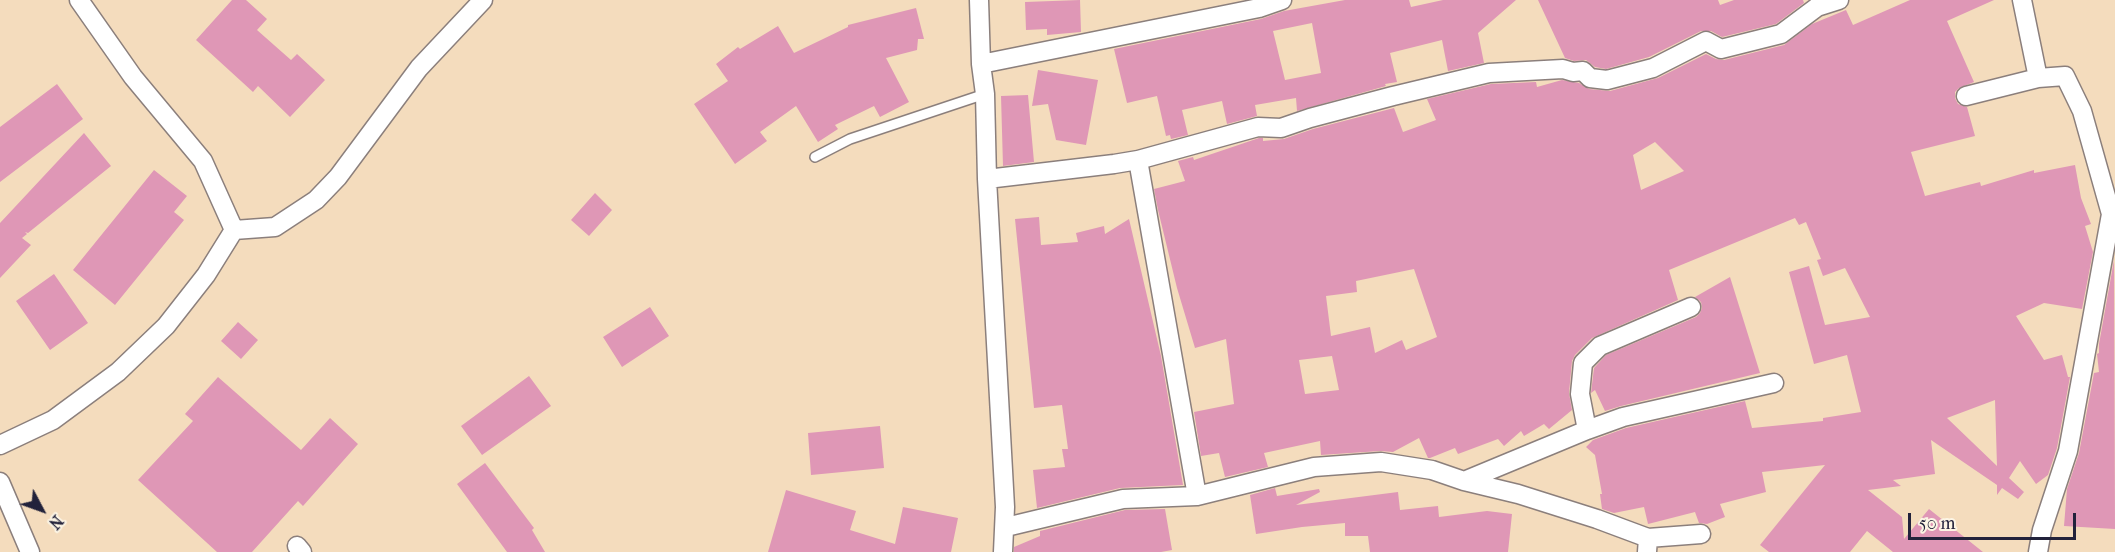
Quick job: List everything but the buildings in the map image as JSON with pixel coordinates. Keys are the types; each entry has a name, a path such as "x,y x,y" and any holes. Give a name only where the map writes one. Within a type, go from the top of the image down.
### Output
{"street":[{"path":"79,0 133,77 203,161 234,230"},
{"path":"234,230 275,227 316,200 338,177 419,68 483,0"},
{"path":"979,0 1006,527 1003,552"},
{"path":"981,64 1259,8 1282,0"},
{"path":"987,179 1138,160 1258,127 1281,128 1392,96 1489,73 1563,69 1573,72 1583,71 1590,78 1607,80 1653,68 1706,41 1721,49 1781,34 1817,7 1839,0"},
{"path":"2022,0 2038,78"},
{"path":"1966,96 2038,78 2065,76 2082,111 2111,214 2068,451 2042,530 2038,552"},
{"path":"1138,160 1197,496"},
{"path":"0,446 53,420 118,372 166,326 206,274 234,230"},
{"path":"1587,430 1580,394 1583,363 1600,346 1691,308"},
{"path":"1464,481 1623,417 1774,382"},
{"path":"1006,527 1123,500 1197,496 1314,467 1381,462 1432,470 1464,481 1518,494 1648,545 1701,534"},
{"path":"0,482 30,552"}],"lane":[{"path":"815,157 850,139 985,94"}]}
